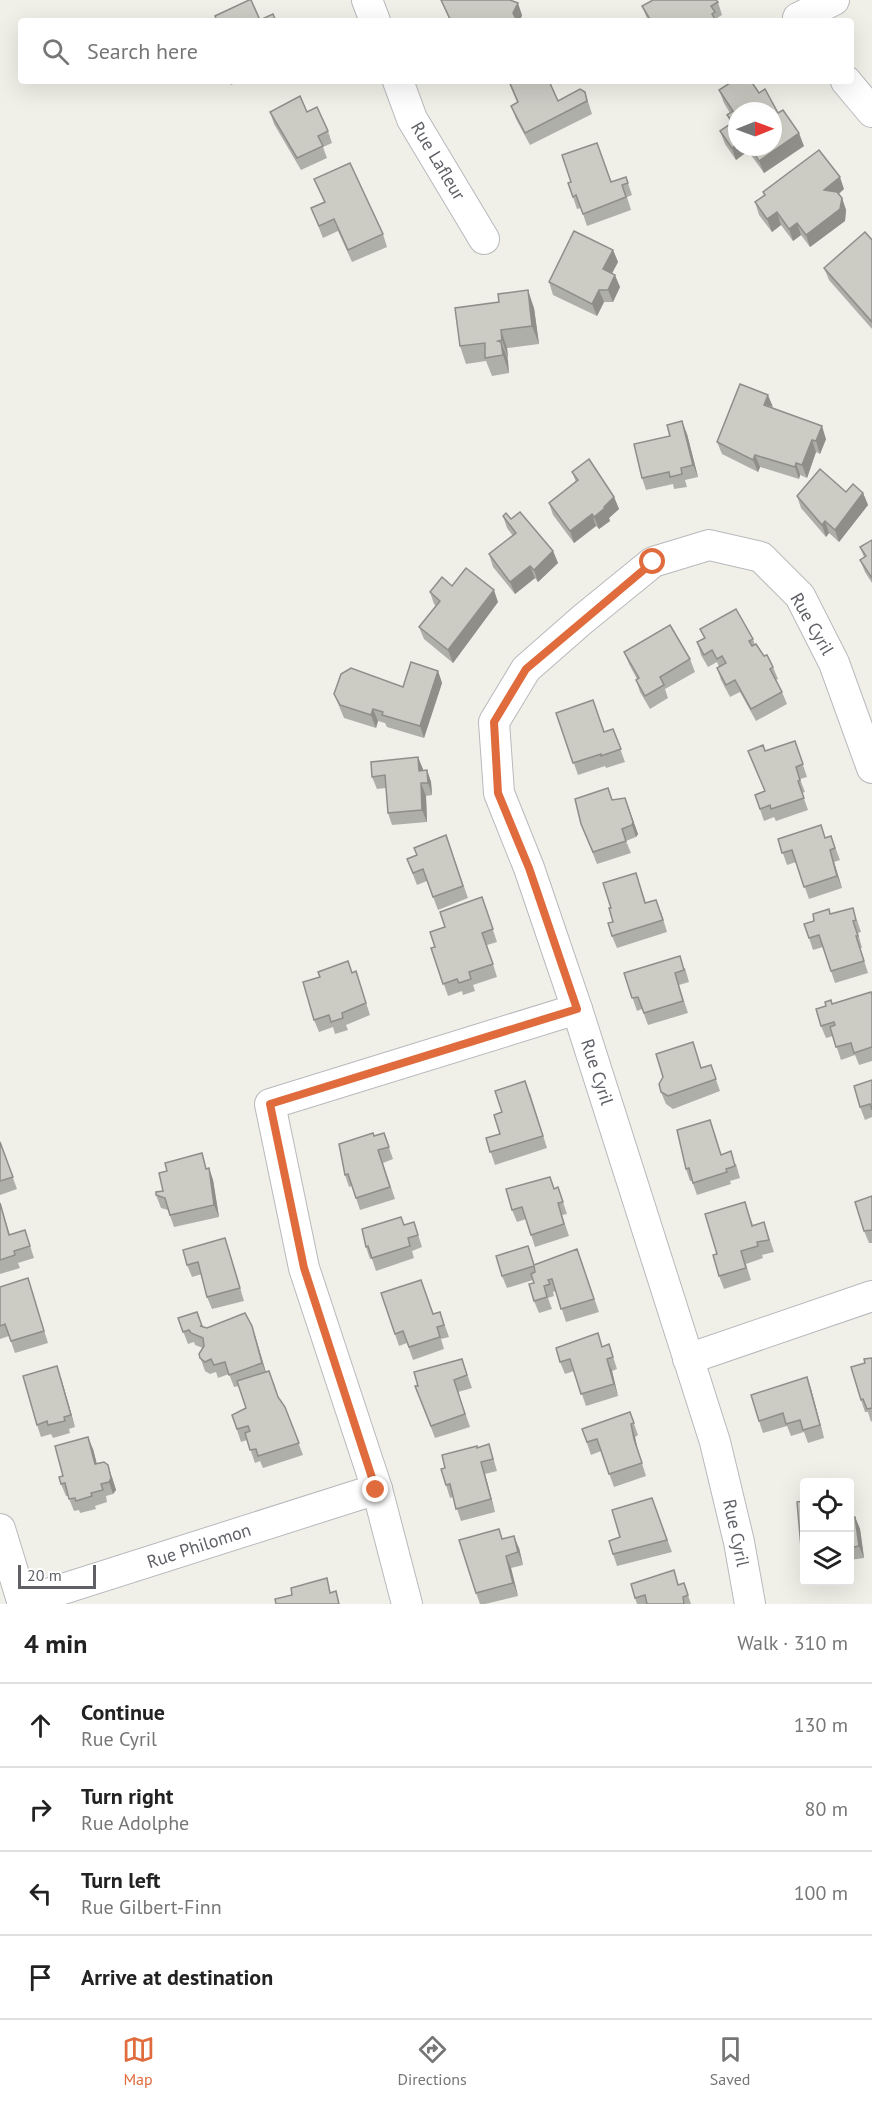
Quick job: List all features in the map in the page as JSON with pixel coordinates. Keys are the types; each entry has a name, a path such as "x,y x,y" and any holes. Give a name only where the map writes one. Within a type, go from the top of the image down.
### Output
{"street":[{"path":"367,0 374,18"},
{"path":"795,13 834,0"},
{"name":"Rue Lafleur","path":"399,84 412,119 484,239"},
{"path":"849,84 872,112"},
{"name":"Rue Cyril","path":"750,1604 739,1542 717,1453 688,1359 577,1009 529,868 498,793 494,722 526,669 583,619 653,562 709,545 761,557 800,596 834,663 872,768"},
{"path":"407,1604 376,1490 304,1268 270,1104 577,1009"},
{"path":"688,1359 872,1296"},
{"name":"Rue Philomon","path":"22,1603 376,1490"},
{"path":"0,1529 22,1603"}],"building":[{"path":"251,0 259,18 216,18 215,16"},
{"path":"441,0 510,0 518,3 513,13 516,18 450,18"},
{"path":"653,0 716,0 718,2 711,6 715,12 712,14 714,18 649,18 642,6"},
{"path":"510,84 550,84 558,101 580,89 585,92 587,101 525,133 511,106 518,102"},
{"path":"728,84 753,84 759,93 765,89 772,102 728,102 719,90"},
{"path":"300,96 307,112 317,107 328,131 318,136 323,146 297,158 270,112"},
{"path":"783,110 799,133 782,145 782,111"},
{"path":"728,125 728,142 720,131"},
{"path":"597,143 611,182 626,177 628,183 622,185 626,197 583,214 576,195 573,197 568,183 571,182 562,155"},
{"path":"819,150 840,177 824,190 837,192 842,198 840,209 806,235 797,223 789,229 777,212 767,219 755,202 765,195 763,192"},
{"path":"756,156 766,156 759,161"},
{"path":"350,163 383,234 348,250 334,219 319,226 311,208 325,202 314,179"},
{"path":"574,231 613,250 603,269 615,275 608,290 599,290 592,304 549,282"},
{"path":"865,232 872,240 872,322 824,268"},
{"path":"528,290 532,326 501,330 502,340 498,341 501,342 503,355 485,358 485,343 460,346 455,308 499,302 498,294"},
{"path":"740,384 768,395 764,405 822,426 816,441 812,440 802,465 796,463 795,467 755,455 753,460 717,442"},
{"path":"682,421 693,465 681,468 682,474 670,477 669,472 642,478 634,444 670,436 667,425"},
{"path":"589,459 614,497 594,517 592,514 570,531 549,503 578,480 572,472"},
{"path":"820,469 846,492 853,484 863,493 835,530 825,521 822,525 797,496"},
{"path":"520,512 553,551 534,570 530,566 510,582 489,554 516,533 503,516 506,513 511,519"},
{"path":"872,540 872,578 860,560 866,556 860,547"},
{"path":"466,568 494,590 448,650 419,627 440,601 430,592 442,577 452,586"},
{"path":"736,609 753,639 749,641 752,646 756,644 764,656 767,655 773,667 770,669 782,692 751,709 735,680 726,685 717,668 726,663 722,656 717,659 712,650 704,655 697,642 705,638 700,629"},
{"path":"670,625 690,659 660,677 664,685 645,696 636,680 639,678 624,652"},
{"path":"411,662 438,671 420,726 382,715 383,712 373,709 371,715 340,705 334,694 341,674 351,668 403,687"},
{"path":"593,700 604,732 613,729 621,749 573,763 556,713"},
{"path":"795,741 803,764 796,767 804,798 771,809 770,805 760,809 755,795 765,791 748,751 763,745 765,751"},
{"path":"418,757 419,771 427,770 428,783 421,783 422,810 388,813 385,775 372,777 371,762"},
{"path":"608,788 612,800 625,798 633,822 632,825 622,829 626,841 593,852 581,824 575,799"},
{"path":"821,825 825,838 831,836 835,848 830,850 837,876 804,887 792,850 782,853 778,839"},
{"path":"446,835 463,886 433,897 423,869 413,873 407,859 417,855 414,848"},
{"path":"636,873 645,903 656,900 663,920 612,936 608,923 613,922 609,908 611,908 603,883"},
{"path":"482,897 493,929 482,933 493,964 469,972 471,979 459,983 457,979 443,984 431,948 435,947 430,932 445,927 440,912"},
{"path":"853,908 856,920 853,921 858,936 856,936 864,961 831,971 819,935 809,938 804,924 814,921 813,914 829,909 830,914"},
{"path":"680,956 684,970 675,973 683,1001 644,1013 638,997 632,998 624,973"},
{"path":"348,961 352,973 356,971 366,1003 342,1013 343,1018 331,1022 329,1015 314,1020 303,982 320,977 318,972"},
{"path":"871,992 872,1047 854,1053 851,1043 836,1047 830,1027 835,1025 834,1022 821,1026 816,1009 826,1006 825,1002 831,1000 832,1004"},
{"path":"693,1042 701,1068 711,1065 716,1079 668,1096 661,1092 659,1084 663,1077 656,1054"},
{"path":"872,1080 872,1110 870,1104 860,1107 854,1086"},
{"path":"525,1081 543,1136 490,1152 486,1138 500,1134 494,1115 502,1112 495,1091"},
{"path":"710,1120 721,1155 731,1151 735,1166 726,1169 727,1172 693,1183 689,1168 686,1169 677,1130"},
{"path":"373,1133 374,1136 384,1133 389,1147 378,1150 390,1187 356,1198 348,1174 345,1175 339,1144"},
{"path":"0,1142 13,1177 0,1181"},
{"path":"202,1153 206,1169 209,1168 214,1205 170,1215 165,1198 156,1195 156,1192 163,1191 159,1173 167,1171 165,1163"},
{"path":"550,1177 554,1189 558,1187 563,1202 558,1203 564,1224 531,1235 522,1207 512,1210 506,1189"},
{"path":"872,1196 872,1230 864,1231 855,1202"},
{"path":"745,1202 752,1226 764,1222 769,1240 757,1242 758,1246 741,1251 746,1268 719,1276 713,1255 717,1254 705,1214"},
{"path":"0,1203 9,1235 25,1230 30,1246 14,1251 15,1255 0,1260"},
{"path":"401,1217 404,1225 414,1222 418,1235 408,1238 410,1246 372,1258 368,1246 366,1247 362,1229"},
{"path":"225,1238 240,1288 207,1297 198,1262 187,1265 183,1250"},
{"path":"528,1246 534,1265 577,1249 594,1299 561,1309 552,1279 548,1280 550,1284 544,1286 547,1297 534,1301 529,1284 534,1283 531,1274 535,1272 534,1266 502,1276 496,1256"},
{"path":"28,1278 44,1331 11,1341 5,1324 0,1326 0,1287"},
{"path":"421,1280 433,1314 440,1312 444,1325 437,1327 440,1337 409,1347 403,1331 395,1334 381,1293"},
{"path":"197,1312 202,1326 200,1326 207,1328 245,1313 252,1326 262,1363 229,1375 225,1362 214,1365 211,1359 205,1362 199,1354 204,1346 203,1338 189,1330 183,1332 178,1318"},
{"path":"598,1333 602,1347 609,1344 613,1357 607,1359 614,1384 581,1394 570,1359 560,1362 556,1348"},
{"path":"872,1358 872,1408 867,1409 863,1399 861,1400 851,1367 865,1363 864,1359"},
{"path":"462,1359 467,1375 454,1380 465,1414 431,1426 415,1386 418,1386 414,1372"},
{"path":"57,1366 71,1415 64,1417 65,1421 48,1425 47,1421 37,1425 23,1376"},
{"path":"269,1371 299,1443 258,1456 256,1449 250,1450 245,1433 250,1431 248,1426 237,1429 232,1415 246,1408 237,1381"},
{"path":"807,1377 820,1425 803,1430 800,1420 786,1424 783,1413 759,1421 751,1395"},
{"path":"630,1412 634,1423 631,1424 634,1439 642,1463 609,1474 597,1439 587,1442 582,1429"},
{"path":"88,1437 95,1464 104,1462 108,1465 111,1478 109,1482 101,1484 103,1490 76,1501 75,1498 69,1499 65,1483 61,1484 59,1477 63,1476 55,1446"},
{"path":"489,1444 493,1459 481,1462 491,1499 456,1509 450,1484 446,1485 441,1469 445,1468 442,1455"},
{"path":"652,1498 667,1540 613,1554 609,1541 620,1537 612,1510"},
{"path":"797,1502 800,1502 800,1536"},
{"path":"854,1517 859,1546 854,1547 854,1532"},
{"path":"499,1529 502,1539 514,1536 518,1552 506,1556 513,1583 476,1593 459,1540"},
{"path":"674,1570 678,1585 684,1583 688,1595 683,1597 684,1604 647,1604 645,1595 635,1598 631,1584"},
{"path":"327,1578 330,1593 336,1591 339,1604 276,1604 275,1599 292,1595 291,1588"}],"route":[{"path":"376,1490 304,1268 270,1104 577,1009 529,868 498,793 494,722 526,669 653,562"}]}
